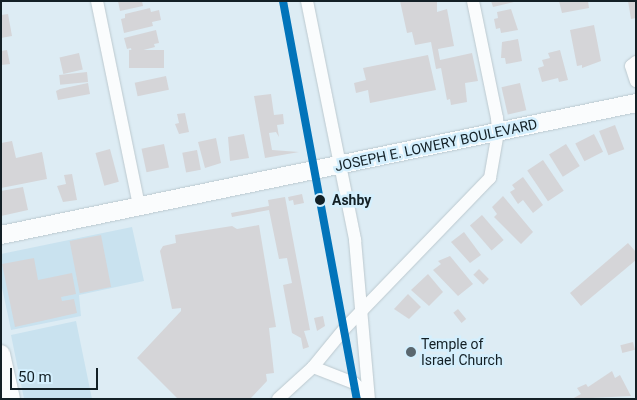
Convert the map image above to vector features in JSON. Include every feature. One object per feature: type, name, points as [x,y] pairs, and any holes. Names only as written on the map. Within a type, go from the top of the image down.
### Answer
[{"type":"main road","name":"JOSEPH E. LOWERY BOULEVARD","points":[[1,235],[341,166],[636,103]]},
{"type":"main road","points":[[1,354],[11,399]]},
{"type":"street","points":[[97,1],[139,206]]},
{"type":"street","points":[[308,1],[354,240],[368,397]]},
{"type":"street","points":[[278,399],[313,367],[360,313],[490,178],[498,132],[473,1]]},
{"type":"street","points":[[636,62],[631,66],[636,81]]},
{"type":"street","points":[[313,367],[354,383],[368,397]]},
{"type":"shaded area","points":[[132,227],[144,281],[79,295],[81,316],[11,330],[1,283],[1,254]]},
{"type":"shaded area","points":[[76,321],[92,399],[24,399],[11,335]]},
{"type":"building","points":[[118,1],[142,1],[143,6],[120,11]]},
{"type":"building","points":[[400,1],[437,1],[437,12],[447,9],[454,46],[438,49],[440,60],[472,53],[478,81],[465,83],[467,102],[451,105],[450,99],[447,100],[441,68],[436,69],[431,42],[415,45],[412,32],[407,33]]},
{"type":"building","points":[[491,1],[514,1],[514,2],[493,7]]},
{"type":"building","points":[[559,1],[588,1],[589,8],[562,13]]},
{"type":"building","points":[[628,1],[636,1],[636,18],[631,19]]},
{"type":"building","points":[[150,8],[151,12],[159,10],[161,20],[152,22],[153,26],[124,33],[121,19],[125,18],[125,14]]},
{"type":"building","points":[[511,9],[518,30],[501,33],[500,28],[496,29],[494,19],[498,18],[497,12]]},
{"type":"building","points":[[8,14],[12,36],[1,38],[1,15]]},
{"type":"building","points":[[594,25],[601,61],[582,68],[582,65],[577,66],[570,30]]},
{"type":"building","points":[[156,30],[159,43],[154,44],[155,47],[132,53],[131,48],[127,49],[124,38]]},
{"type":"building","points":[[518,39],[522,61],[506,64],[505,58],[501,58],[502,42]]},
{"type":"building","points":[[7,50],[10,64],[1,65],[1,51]]},
{"type":"building","points":[[129,50],[164,50],[164,68],[129,68]]},
{"type":"building","points":[[560,50],[568,80],[559,82],[558,78],[542,82],[538,68],[544,66],[542,60],[550,58],[548,53]]},
{"type":"building","points":[[79,53],[83,70],[63,74],[60,57]]},
{"type":"building","points":[[428,55],[436,90],[370,103],[368,90],[356,93],[354,83],[366,80],[363,68]]},
{"type":"building","points":[[87,72],[88,82],[60,85],[59,75]]},
{"type":"building","points":[[166,76],[169,90],[138,96],[135,83]]},
{"type":"building","points":[[88,83],[90,94],[58,100],[56,91]]},
{"type":"building","points":[[520,83],[526,110],[508,115],[501,87]]},
{"type":"building","points":[[271,94],[274,115],[283,114],[284,124],[277,125],[279,137],[276,132],[269,133],[272,150],[299,152],[265,158],[254,96]]},
{"type":"building","points":[[185,113],[189,132],[179,134],[175,124],[179,123],[177,114]]},
{"type":"building","points":[[615,125],[624,149],[608,155],[599,131]]},
{"type":"building","points":[[244,134],[249,158],[230,161],[228,137]]},
{"type":"building","points":[[594,134],[603,152],[584,161],[575,144]]},
{"type":"building","points":[[216,138],[221,163],[205,168],[198,142]]},
{"type":"building","points":[[12,141],[16,158],[42,152],[47,179],[1,188],[1,143]]},
{"type":"building","points":[[164,144],[169,167],[146,172],[142,149]]},
{"type":"building","points":[[566,144],[580,166],[563,177],[549,155]]},
{"type":"building","points":[[110,149],[119,182],[104,186],[96,153]]},
{"type":"building","points":[[197,150],[201,170],[186,172],[182,153]]},
{"type":"building","points":[[543,160],[564,191],[548,201],[527,171]]},
{"type":"building","points":[[72,174],[77,200],[63,202],[57,186],[66,184],[64,175]]},
{"type":"building","points":[[523,177],[543,205],[533,213],[523,200],[518,204],[510,192],[515,189],[512,185]]},
{"type":"building","points":[[23,187],[28,210],[1,216],[1,191]]},
{"type":"building","points":[[302,194],[304,203],[294,205],[293,200],[289,201],[288,197]]},
{"type":"building","points":[[503,196],[533,232],[521,244],[494,217],[497,214],[492,207]]},
{"type":"building","points":[[285,197],[310,330],[304,331],[309,347],[303,349],[301,338],[292,333],[283,285],[292,283],[287,258],[279,259],[269,210],[232,217],[231,213],[269,206],[268,200]]},
{"type":"building","points":[[482,215],[504,240],[492,250],[470,225]]},
{"type":"building","points":[[259,225],[276,327],[269,328],[274,373],[266,374],[267,381],[250,399],[178,399],[137,358],[181,311],[181,308],[172,309],[160,251],[163,246],[176,243],[175,235],[232,226],[237,229]]},
{"type":"building","points":[[464,232],[481,255],[470,263],[451,242]]},
{"type":"building","points":[[101,235],[111,287],[80,293],[70,241]]},
{"type":"building","points":[[628,243],[636,252],[636,260],[581,306],[570,293]]},
{"type":"building","points":[[450,256],[473,284],[458,296],[433,270],[441,264],[438,261]]},
{"type":"building","points":[[34,258],[38,280],[72,273],[76,294],[61,297],[62,301],[74,299],[77,313],[15,327],[2,264]]},
{"type":"building","points":[[479,269],[489,279],[483,285],[473,275]]},
{"type":"building","points":[[428,274],[443,292],[429,306],[411,290]]},
{"type":"building","points":[[408,294],[421,307],[409,319],[394,309]]},
{"type":"building","points":[[458,309],[466,319],[462,323],[453,313]]},
{"type":"building","points":[[323,316],[325,326],[317,331],[314,318]]},
{"type":"building","points":[[633,342],[635,350],[622,353],[620,345]]},
{"type":"building","points":[[612,371],[615,378],[620,375],[631,396],[572,399],[581,394],[577,388],[586,384],[588,387]]},
{"type":"transit line","points":[[283,1],[357,399]]},
{"type":"place","name":"Ashby","points":[[320,200]]},
{"type":"place","name":"Temple of Israel Church","points":[[411,352]]}]
